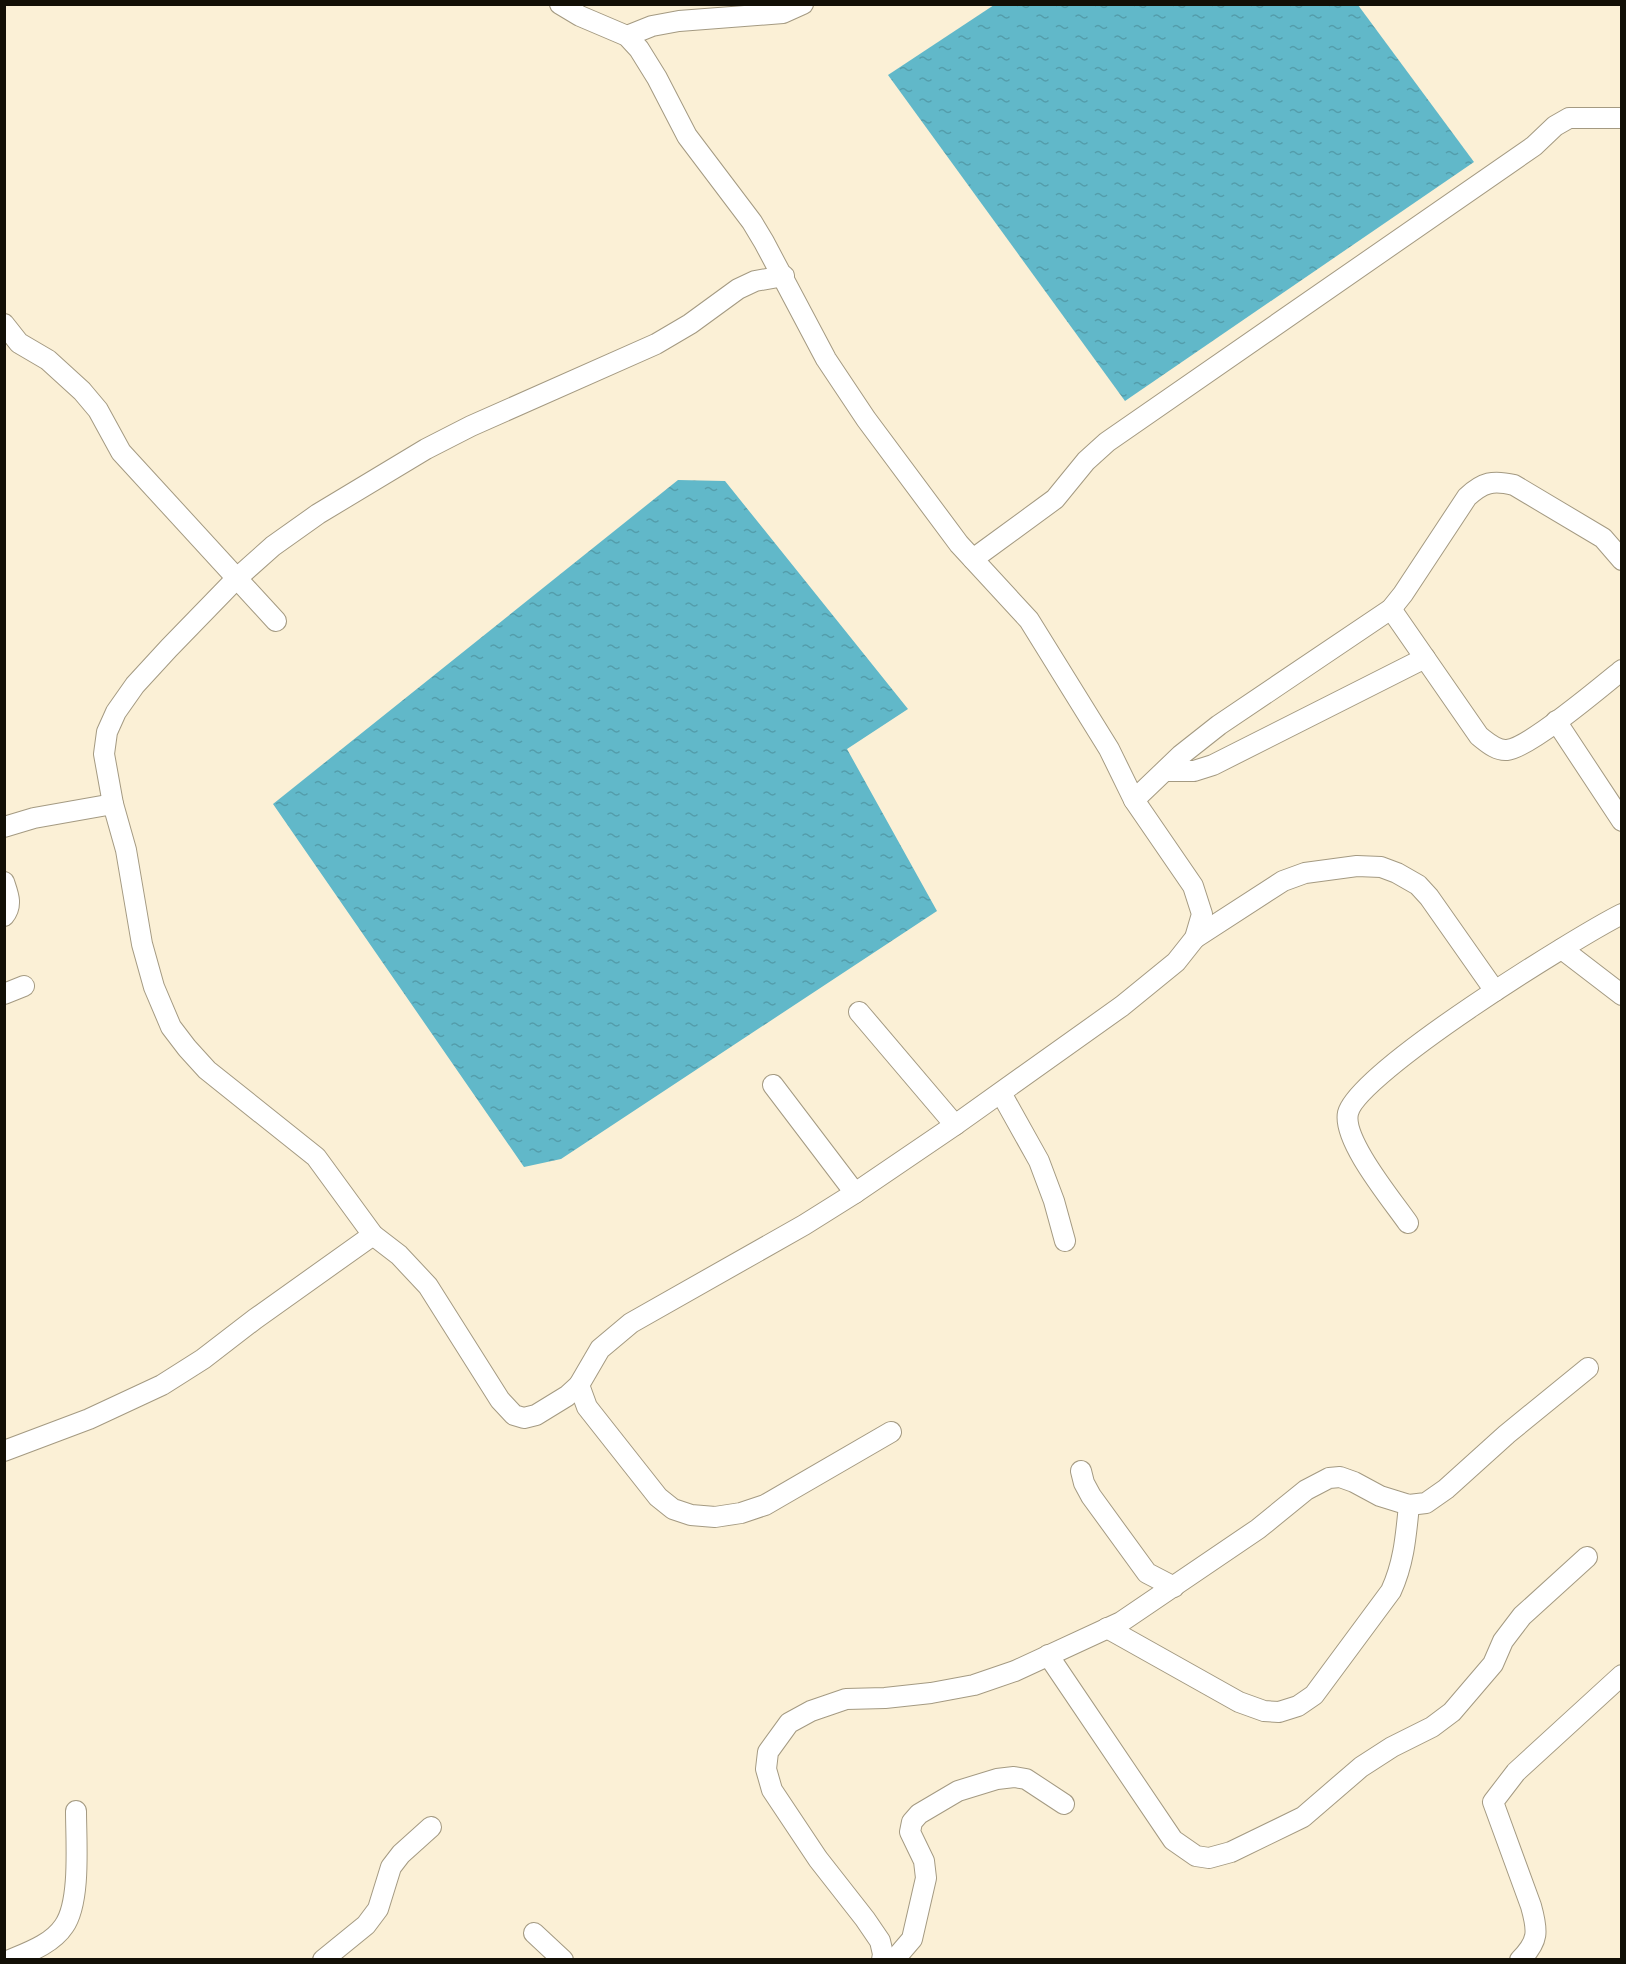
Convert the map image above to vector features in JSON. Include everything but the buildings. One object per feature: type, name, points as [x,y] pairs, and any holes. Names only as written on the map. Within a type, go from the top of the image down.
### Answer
[{"type":"street","points":[[560,4],[580,16],[627,36],[639,49],[687,136],[752,222],[784,276],[826,359],[866,419],[959,544],[1029,620],[1109,749],[1134,800],[1193,886],[1202,914],[1195,938]]},
{"type":"street","points":[[627,36],[670,22],[783,14],[803,4]]},
{"type":"street","points":[[973,559],[1055,499],[1086,461],[1107,442],[1525,153],[1555,126],[1569,118],[1622,118]]},
{"type":"street","points":[[784,276],[755,281],[738,289],[690,324],[656,344],[471,426],[416,455],[318,514],[273,546],[236,579],[135,685],[116,712],[107,732],[105,754],[112,804],[126,850],[142,944],[154,987],[171,1027],[207,1070],[316,1157],[373,1234],[399,1255],[428,1286],[500,1401],[514,1415],[524,1418],[536,1414],[567,1396],[579,1385],[600,1349],[631,1323],[804,1225],[855,1193],[1001,1093],[1122,1006],[1176,962],[1195,938],[1283,881],[1305,873],[1357,866],[1381,867],[1397,873],[1418,885],[1429,897],[1495,991]]},
{"type":"street","points":[[4,324],[12,347],[48,360],[82,391],[98,410],[121,452],[276,621]]},
{"type":"street","points":[[1134,800],[1219,725],[1391,609],[1467,497],[1477,487],[1487,483],[1501,482],[1514,485],[1603,538],[1622,560]]},
{"type":"street","points":[[1391,609],[1479,736],[1495,748],[1505,751],[1518,747],[1556,721],[1622,670]]},
{"type":"street","points":[[1166,771],[1194,771],[1213,765],[1425,658]]},
{"type":"street","points":[[1556,721],[1622,821]]},
{"type":"street","points":[[4,827],[34,818],[112,804]]},
{"type":"street","points":[[4,882],[10,899],[8,912],[4,916]]},
{"type":"street","points":[[1408,1223],[1355,1147],[1349,1129],[1348,1114],[1355,1099],[1377,1078],[1427,1038],[1562,948],[1622,914]]},
{"type":"street","points":[[1562,948],[1622,995]]},
{"type":"street","points":[[4,994],[24,986]]},
{"type":"street","points":[[859,1012],[954,1125]]},
{"type":"street","points":[[773,1085],[855,1193]]},
{"type":"street","points":[[1001,1093],[1039,1161],[1065,1240]]},
{"type":"street","points":[[4,1451],[88,1419],[162,1385],[203,1359],[255,1318],[373,1234]]},
{"type":"street","points":[[882,1959],[880,1941],[818,1859],[771,1790],[766,1769],[768,1752],[789,1723],[811,1711],[846,1699],[885,1698],[974,1685],[1015,1671],[1121,1622],[1258,1529],[1306,1490],[1329,1478],[1340,1477],[1380,1496],[1409,1505],[1425,1503],[1446,1489],[1507,1434],[1588,1368]]},
{"type":"street","points":[[579,1385],[587,1407],[658,1497],[673,1509],[691,1515],[715,1516],[741,1513],[765,1504],[891,1432]]},
{"type":"street","points":[[1081,1471],[1091,1496],[1147,1573],[1174,1587]]},
{"type":"street","points":[[1107,1628],[1239,1702],[1272,1712],[1298,1706],[1314,1695],[1391,1591],[1399,1575],[1404,1555],[1409,1505]]},
{"type":"street","points":[[1048,1655],[1173,1840],[1196,1856],[1209,1858],[1231,1852],[1303,1817],[1361,1767],[1392,1747],[1432,1727],[1452,1712],[1493,1664],[1503,1641],[1522,1616],[1587,1557]]},
{"type":"street","points":[[1520,1959],[1535,1939],[1536,1924],[1493,1802],[1516,1772],[1622,1675]]},
{"type":"street","points":[[894,1959],[912,1939],[926,1878],[924,1861],[910,1833],[912,1822],[919,1814],[958,1791],[997,1779],[1014,1777],[1026,1779],[1064,1804]]},
{"type":"street","points":[[10,1959],[45,1944],[64,1926],[74,1903],[76,1811]]},
{"type":"street","points":[[323,1959],[366,1925],[378,1909],[391,1867],[401,1854],[431,1827]]},
{"type":"street","points":[[534,1933],[563,1959]]},
{"type":"water","points":[[994,5],[1358,5],[1474,162],[1125,401],[888,75]]},
{"type":"water","points":[[678,480],[725,481],[908,709],[847,749],[937,911],[561,1159],[524,1167],[273,804]]}]
